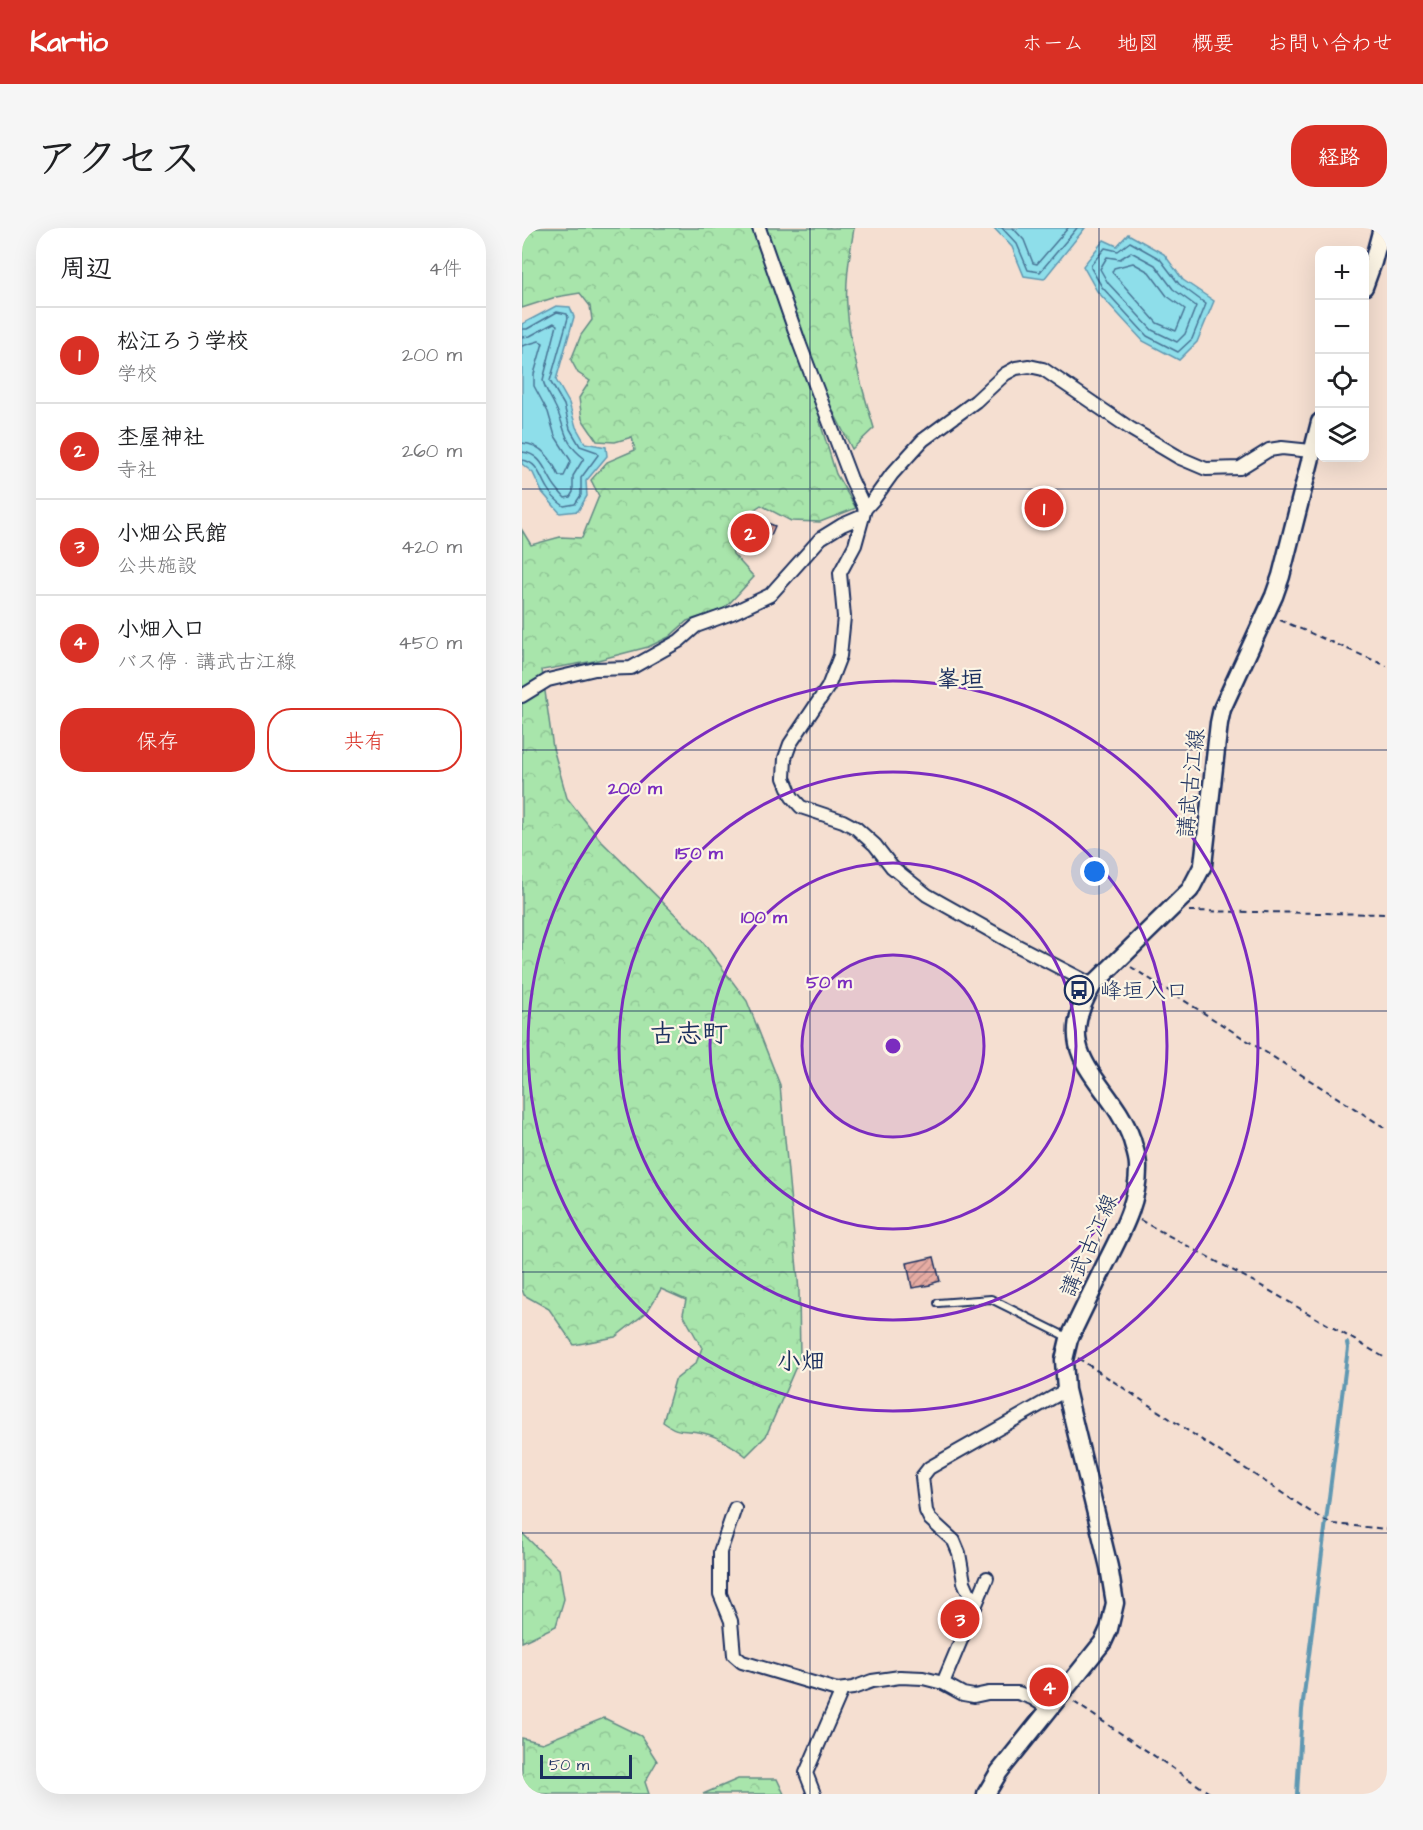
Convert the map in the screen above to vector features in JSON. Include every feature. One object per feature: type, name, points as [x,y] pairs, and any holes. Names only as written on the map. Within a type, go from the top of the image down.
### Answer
[{"type":"main road","points":[[1369,274],[1382,228]]},
{"type":"main road","name":"講武古江線","points":[[986,1794],[999,1772],[1103,1642],[1109,1629],[1115,1603],[1109,1567],[1066,1390],[1064,1373],[1068,1344],[1130,1215],[1138,1180],[1137,1154],[1122,1115],[1089,1072],[1080,1054],[1077,1038],[1078,1022],[1083,1002],[1093,986],[1190,890],[1203,865],[1222,709],[1267,613],[1281,576],[1315,438]]},
{"type":"street","points":[[759,228],[804,356],[864,512],[855,545],[840,573],[844,617],[840,656],[828,687],[790,744],[784,769],[787,788],[801,807],[843,821],[856,828],[875,845],[892,867],[927,895],[1093,986]]},
{"type":"street","points":[[522,696],[548,680],[595,669],[631,668],[679,641],[696,626],[732,613],[770,595],[820,538],[864,512],[892,474],[923,440],[976,401],[1005,374],[1016,368],[1029,366],[1043,369],[1131,429],[1180,458],[1206,469],[1240,468],[1269,450],[1311,451]]},
{"type":"street","points":[[975,1607],[964,1582],[959,1553],[954,1541],[930,1520],[926,1511],[921,1478],[929,1468],[1066,1390]]},
{"type":"street","points":[[735,1508],[720,1552],[719,1573],[720,1594],[731,1621],[734,1654],[737,1659],[842,1690],[872,1681],[900,1677],[923,1678],[943,1683],[963,1694],[974,1696],[988,1692],[1018,1693],[1032,1698],[1049,1709]]},
{"type":"street","points":[[943,1683],[987,1578]]},
{"type":"street","points":[[814,1794],[806,1773],[842,1690]]},
{"type":"lane","points":[[938,1303],[991,1299],[1068,1344]]},
{"type":"path","points":[[1267,613],[1387,666]]},
{"type":"path","points":[[1174,906],[1183,911],[1387,914]]},
{"type":"path","points":[[1118,960],[1387,1129]]},
{"type":"path","points":[[1130,1215],[1258,1284],[1387,1359]]},
{"type":"path","points":[[1068,1344],[1323,1520],[1334,1524],[1387,1529]]},
{"type":"path","points":[[1061,1695],[1081,1706],[1211,1794]]},
{"type":"green space","points":[[522,228],[854,228],[848,267],[847,306],[857,368],[874,428],[852,449],[834,413],[819,419],[836,474],[856,508],[820,522],[791,521],[761,505],[728,527],[733,554],[754,577],[724,609],[687,621],[669,637],[648,647],[594,661],[542,670],[553,748],[567,798],[601,841],[702,941],[747,1001],[780,1085],[799,1291],[800,1357],[766,1436],[746,1456],[730,1444],[712,1435],[677,1430],[663,1422],[675,1380],[696,1363],[702,1348],[683,1314],[686,1300],[661,1289],[647,1312],[615,1337],[574,1345],[549,1309],[524,1295],[522,1289],[522,530],[531,545],[560,537],[582,538],[599,496],[591,480],[607,462],[635,450],[632,437],[615,442],[597,441],[582,419],[579,398],[590,381],[578,373],[571,360],[581,335],[592,320],[590,306],[580,293],[556,297],[522,308]]},
{"type":"green space","points":[[522,1533],[559,1569],[564,1599],[556,1626],[522,1642]]},
{"type":"green space","points":[[604,1718],[641,1736],[657,1761],[645,1782],[649,1794],[522,1794],[522,1738],[542,1743]]},
{"type":"green space","points":[[738,1779],[777,1779],[784,1794],[703,1794]]},
{"type":"water","points":[[994,228],[1085,228],[1044,279],[1024,276],[1012,247]]},
{"type":"water","points":[[1128,234],[1164,254],[1183,280],[1214,301],[1197,342],[1179,360],[1143,341],[1097,291],[1083,266],[1104,240],[1117,246]]},
{"type":"water","points":[[556,306],[570,307],[574,317],[556,380],[569,403],[576,427],[585,443],[606,447],[607,456],[586,481],[587,496],[578,511],[560,513],[542,492],[533,473],[522,464],[522,324]]},
{"type":"building","points":[[760,520],[775,526],[771,535],[755,528]]},
{"type":"building","points":[[742,522],[763,533],[757,544],[736,533]]},
{"type":"building","points":[[934,1257],[940,1281],[912,1288],[907,1263]]},
{"type":"building","points":[[958,1608],[964,1611],[958,1627],[951,1624]]},
{"type":"waterway","points":[[1297,1794],[1302,1710],[1347,1343]]},
{"type":"place","name":"松江ろう学校","points":[[1044,508]]},
{"type":"place","name":"杢屋神社","points":[[750,533]]},
{"type":"place","name":"峰垣入口","points":[[1079,990]]},
{"type":"place","name":"小畑公民館","points":[[960,1619]]},
{"type":"place","name":"小畑入口","points":[[1049,1687]]},
{"type":"district","name":"峯垣","points":[[960,679]]},
{"type":"district","name":"古志町","points":[[689,1033]]},
{"type":"district","name":"小畑","points":[[801,1361]]}]
